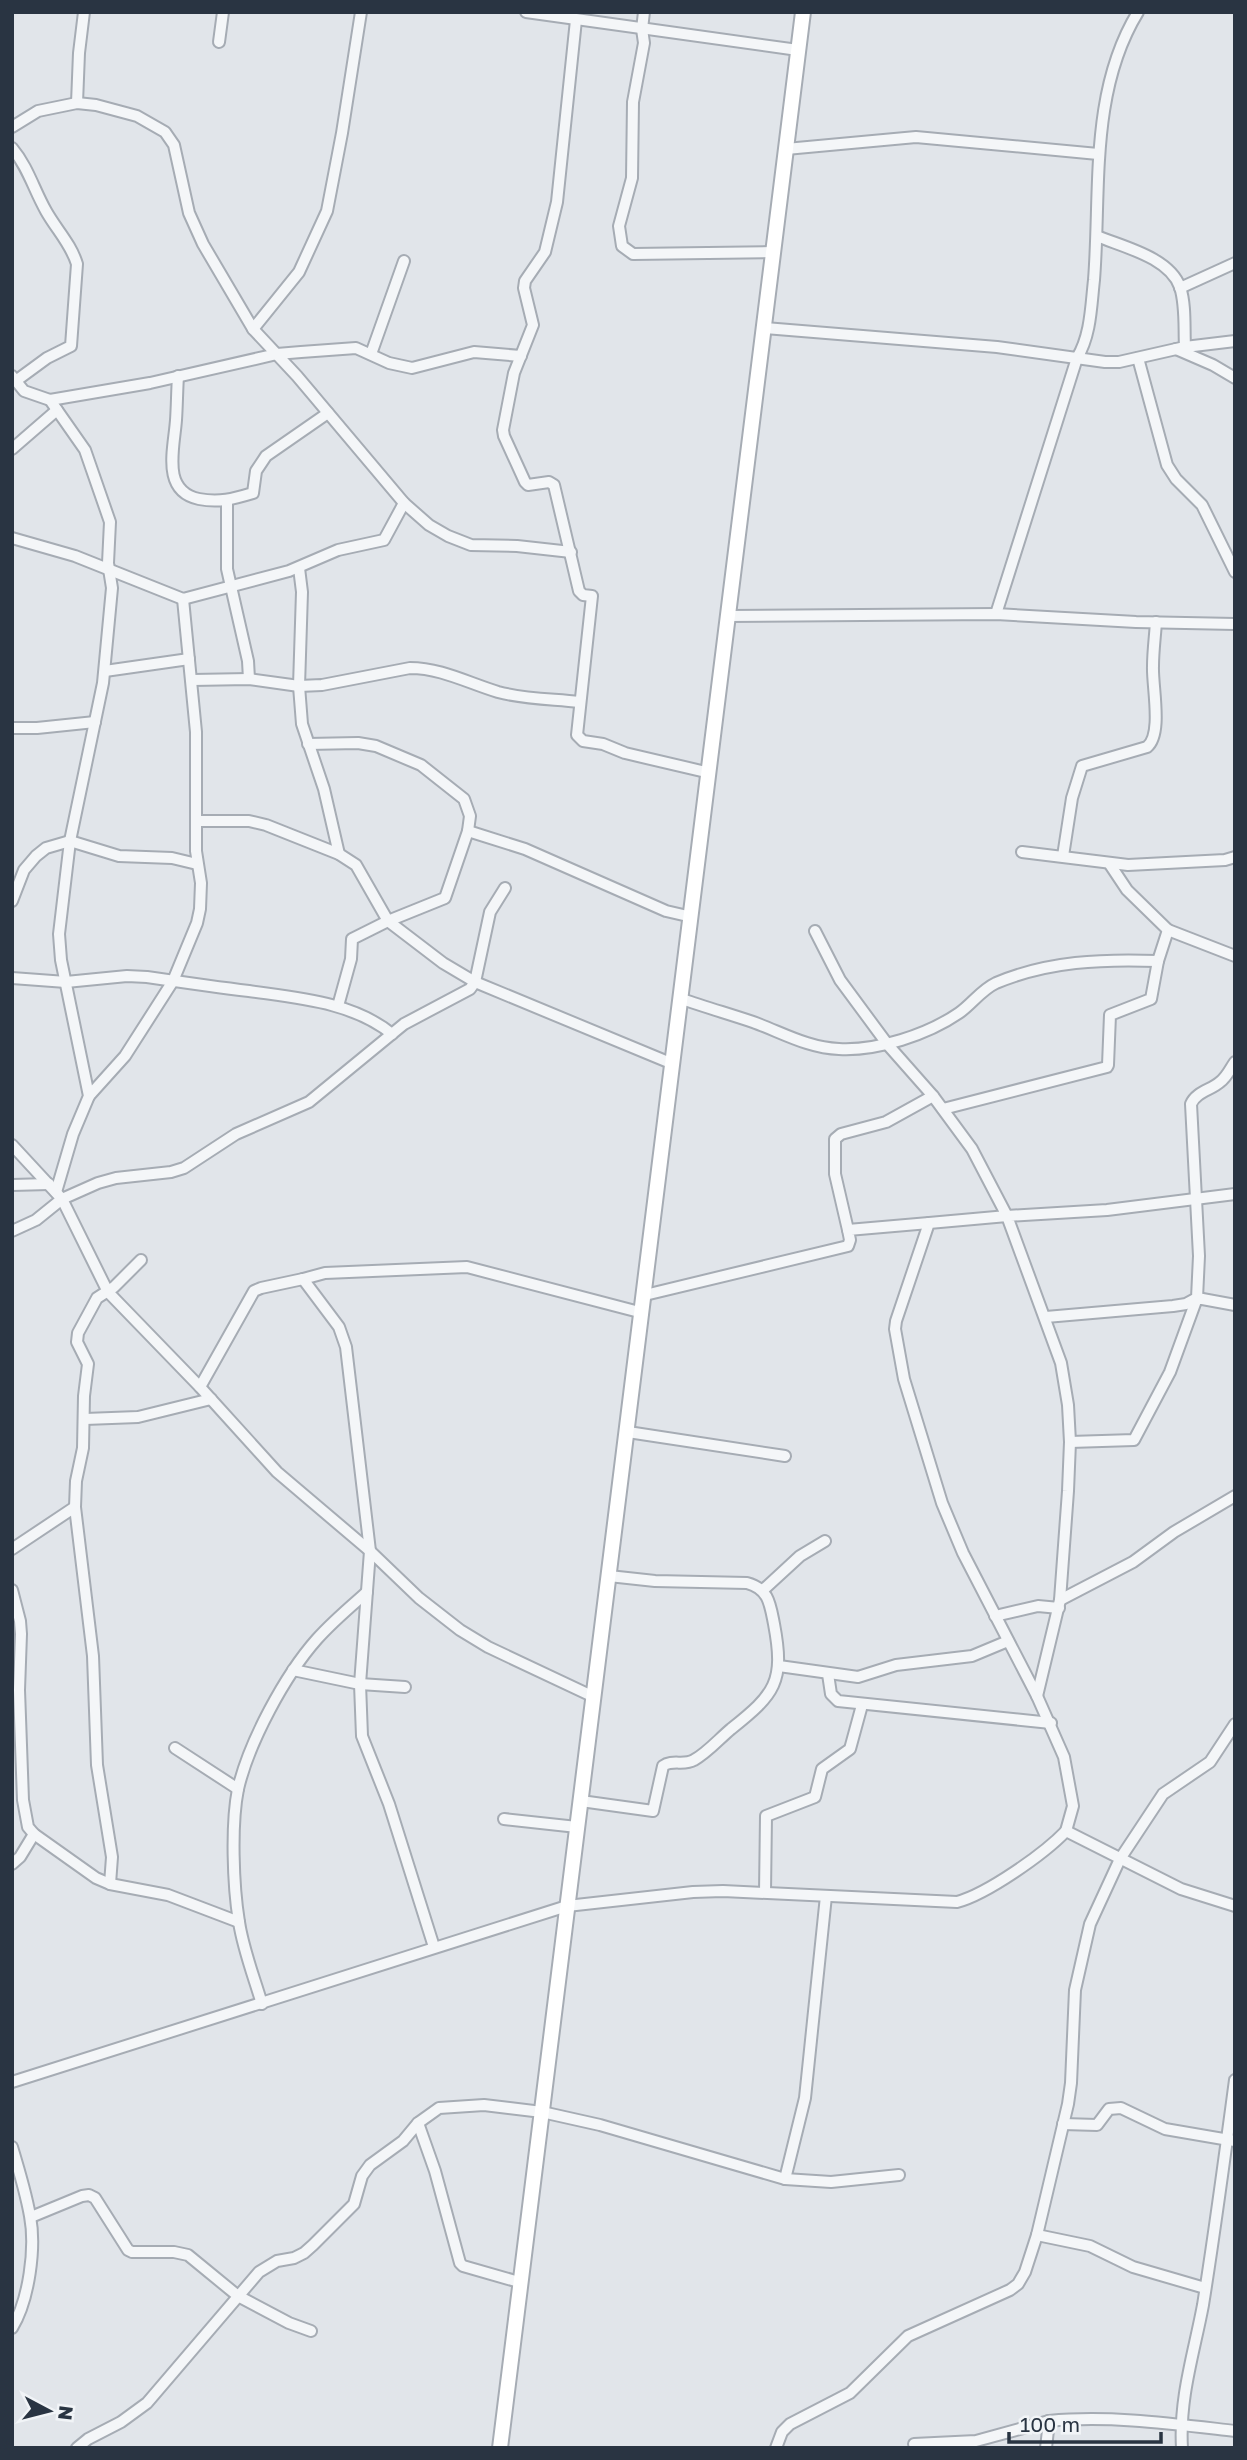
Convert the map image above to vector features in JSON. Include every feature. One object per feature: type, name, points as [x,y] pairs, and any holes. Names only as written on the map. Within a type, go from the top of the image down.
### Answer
[{"type":"main road","points":[[500,2448],[803,12]]},
{"type":"street","points":[[77,103],[84,12]]},
{"type":"street","points":[[219,42],[223,12]]},
{"type":"street","points":[[253,329],[299,272],[327,211],[361,12]]},
{"type":"street","points":[[526,12],[798,50]]},
{"type":"street","points":[[644,12],[644,43],[633,102],[632,178],[619,226],[622,246],[633,254],[774,252]]},
{"type":"street","points":[[996,614],[1077,358],[1084,347],[1090,315],[1097,236],[1098,154],[1115,61],[1124,35],[1138,12]]},
{"type":"street","points":[[576,20],[557,202],[545,252],[525,281],[525,295],[533,325],[511,386],[503,436],[528,485],[549,482],[554,485],[579,591],[592,596],[577,734],[583,741],[604,744],[625,753],[710,773]]},
{"type":"street","points":[[12,127],[38,111],[77,103],[137,116],[165,132],[174,145],[189,213],[203,244],[253,329],[404,503],[439,531],[471,545],[517,546],[571,552]]},
{"type":"street","points":[[786,149],[916,137],[1098,154]]},
{"type":"street","points":[[12,148],[20,157],[44,208],[74,254],[77,264],[71,346],[14,378],[24,391],[50,400],[150,383],[277,354],[356,348],[389,363],[412,368],[474,352],[521,356]]},
{"type":"street","points":[[1097,236],[1156,261],[1171,273],[1180,288],[1181,348]]},
{"type":"street","points":[[371,354],[404,261]]},
{"type":"street","points":[[1180,288],[1235,263]]},
{"type":"street","points":[[765,328],[997,347],[1105,362],[1235,341]]},
{"type":"street","points":[[1181,348],[1235,378]]},
{"type":"street","points":[[1138,358],[1167,465],[1176,479],[1202,505],[1235,572]]},
{"type":"street","points":[[178,376],[173,463],[175,482],[181,492],[189,496],[227,501],[253,493],[256,471],[266,456],[328,413]]},
{"type":"street","points":[[12,396],[24,391]]},
{"type":"street","points":[[50,400],[85,450],[110,522],[108,571],[112,588],[105,671],[70,841],[59,934],[89,1096]]},
{"type":"street","points":[[12,449],[57,410]]},
{"type":"street","points":[[227,501],[227,569],[248,661],[249,679]]},
{"type":"street","points":[[12,538],[51,547],[183,599],[299,568],[327,553],[384,540],[404,503]]},
{"type":"street","points":[[299,568],[302,607],[299,686],[302,724],[326,797],[339,853]]},
{"type":"street","points":[[12,1231],[36,1220],[56,1192],[73,1134],[89,1096],[125,1056],[173,981],[197,923],[201,892],[197,864],[196,732],[183,599]]},
{"type":"street","points":[[729,616],[996,614],[1235,624]]},
{"type":"street","points":[[1063,856],[1072,798],[1082,766],[1147,747],[1153,739],[1156,704],[1153,666],[1156,622]]},
{"type":"street","points":[[105,671],[189,659]]},
{"type":"street","points":[[192,680],[249,679],[299,686],[344,682],[410,667],[421,667],[510,695],[579,702]]},
{"type":"street","points":[[12,728],[37,729],[95,722]]},
{"type":"street","points":[[309,744],[358,743],[376,746],[421,765],[464,799],[470,816],[468,831],[445,898],[352,939],[351,959],[338,1006]]},
{"type":"street","points":[[196,821],[249,821],[267,825],[339,853],[356,865],[388,921],[433,957],[475,982],[673,1064]]},
{"type":"street","points":[[468,831],[525,849],[666,911],[692,917]]},
{"type":"street","points":[[12,901],[24,870],[36,856],[46,848],[70,841],[120,856],[172,858],[197,864]]},
{"type":"street","points":[[1022,852],[1109,863],[1156,864],[1225,860],[1235,857]]},
{"type":"street","points":[[1109,863],[1128,890],[1168,930],[1235,956]]},
{"type":"street","points":[[12,1185],[56,1192],[77,1191],[116,1178],[171,1172],[184,1168],[236,1134],[309,1102],[404,1024],[464,993],[475,982],[489,912],[505,888]]},
{"type":"street","points":[[943,1109],[1108,1066],[1110,1015],[1151,999],[1158,961],[1168,930]]},
{"type":"street","points":[[815,931],[840,980],[888,1045],[933,1096],[972,1149],[1007,1216],[1061,1363],[1068,1405],[1069,1492],[1059,1604],[1037,1696]]},
{"type":"street","points":[[682,999],[754,1022],[813,1045],[839,1049],[888,1045],[944,1022],[960,1013],[994,984],[1027,972],[1091,960],[1158,961]]},
{"type":"street","points":[[12,978],[66,982],[127,976],[173,981],[338,1006],[379,1023],[392,1034]]},
{"type":"street","points":[[1070,1441],[1129,1442],[1136,1438],[1170,1372],[1197,1298],[1199,1256],[1191,1104],[1194,1098],[1226,1078],[1235,1062]]},
{"type":"street","points":[[645,1295],[848,1246],[850,1240],[835,1174],[836,1136],[886,1122],[933,1096]]},
{"type":"street","points":[[12,1145],[56,1192],[108,1292],[277,1472],[370,1551],[419,1598],[460,1630],[488,1647],[594,1697]]},
{"type":"street","points":[[848,1230],[1107,1210],[1235,1194]]},
{"type":"street","points":[[12,2082],[567,1906],[693,1892],[765,1892],[957,1902],[984,1891],[1039,1854],[1066,1831],[1073,1806],[1064,1757],[1051,1723],[963,1553],[942,1503],[911,1406],[899,1354],[896,1321],[929,1223]]},
{"type":"street","points":[[110,1885],[112,1857],[97,1765],[93,1656],[75,1507],[76,1481],[83,1448],[88,1364],[79,1348],[78,1333],[97,1298],[108,1292],[141,1260]]},
{"type":"street","points":[[200,1387],[249,1296],[261,1288],[325,1273],[467,1267],[643,1313]]},
{"type":"street","points":[[303,1279],[339,1327],[346,1347],[370,1551],[360,1685],[362,1736],[390,1804],[434,1947]]},
{"type":"street","points":[[1046,1317],[1173,1306],[1186,1304],[1197,1298],[1235,1305]]},
{"type":"street","points":[[85,1419],[138,1418],[211,1399]]},
{"type":"street","points":[[628,1432],[785,1457]]},
{"type":"street","points":[[995,1616],[1033,1606],[1059,1604],[1133,1562],[1202,1514],[1235,1496]]},
{"type":"street","points":[[12,1549],[75,1507]]},
{"type":"street","points":[[763,1590],[800,1556],[825,1541]]},
{"type":"street","points":[[580,1801],[653,1811],[663,1766],[667,1762],[693,1761],[751,1713],[769,1694],[779,1666],[769,1598],[763,1590],[747,1583],[655,1581],[609,1576]]},
{"type":"street","points":[[12,1590],[20,1621],[19,1690],[23,1800],[28,1827],[96,1878],[110,1885],[168,1895],[239,1922]]},
{"type":"street","points":[[261,2004],[239,1922],[235,1859],[238,1789],[262,1727],[293,1670],[315,1641],[367,1592]]},
{"type":"street","points":[[779,1666],[858,1677],[896,1665],[972,1656],[1008,1641]]},
{"type":"street","points":[[293,1670],[360,1685],[405,1686]]},
{"type":"street","points":[[828,1674],[834,1698],[862,1705],[1051,1723]]},
{"type":"street","points":[[765,1892],[766,1816],[815,1797],[822,1769],[850,1749],[862,1705]]},
{"type":"street","points":[[776,2448],[782,2432],[790,2424],[850,2393],[908,2336],[1010,2290],[1025,2273],[1037,2235],[1071,2082],[1075,1990],[1090,1924],[1120,1859],[1163,1794],[1210,1762],[1235,1724]]},
{"type":"street","points":[[175,1748],[238,1789]]},
{"type":"street","points":[[504,1819],[576,1827]]},
{"type":"street","points":[[1066,1831],[1181,1889],[1235,1906]]},
{"type":"street","points":[[12,1864],[20,1857],[34,1834]]},
{"type":"street","points":[[785,2179],[805,2098],[826,1896]]},
{"type":"street","points":[[1182,2448],[1180,2425],[1184,2390],[1231,2140],[1235,2080]]},
{"type":"street","points":[[77,2448],[147,2403],[259,2272],[277,2261],[294,2258],[313,2245],[354,2204],[362,2176],[370,2165],[403,2141],[418,2123],[439,2108],[484,2105],[542,2112],[600,2125],[785,2179],[831,2182],[899,2175]]},
{"type":"street","points":[[1063,2124],[1097,2125],[1109,2109],[1121,2108],[1156,2127],[1231,2140]]},
{"type":"street","points":[[418,2123],[435,2171],[460,2263],[519,2282]]},
{"type":"street","points":[[12,2147],[31,2217],[31,2260],[24,2298],[18,2319],[12,2328]]},
{"type":"street","points":[[31,2217],[89,2195],[95,2198],[128,2250],[136,2253],[174,2252],[188,2255],[238,2296],[289,2323],[311,2331]]},
{"type":"street","points":[[1037,2235],[1090,2246],[1133,2267],[1205,2288]]},
{"type":"street","points":[[914,2444],[976,2441],[1049,2421],[1103,2420],[1235,2431]]},
{"type":"street","points":[[1046,2448],[1049,2421]]}]
